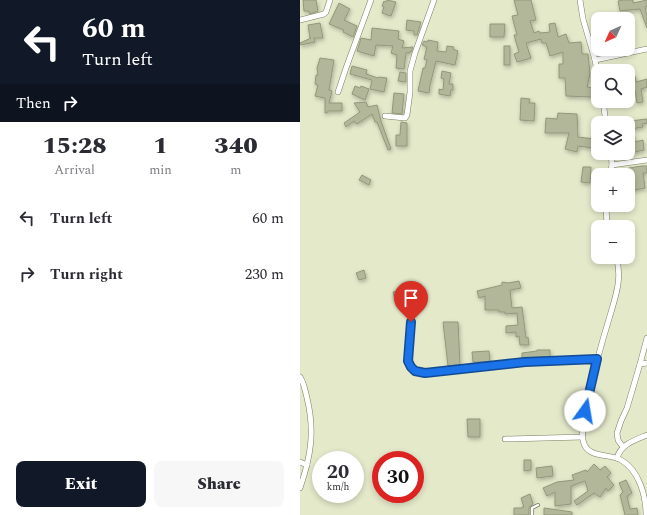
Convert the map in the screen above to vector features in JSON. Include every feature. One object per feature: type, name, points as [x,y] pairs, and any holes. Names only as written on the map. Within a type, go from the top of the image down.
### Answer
[{"type":"street","points":[[300,20],[324,14],[330,0]]},
{"type":"street","points":[[338,92],[371,0]]},
{"type":"street","points":[[385,116],[404,118],[407,115],[410,92],[410,70],[434,0]]},
{"type":"street","points":[[580,0],[583,19],[596,64]]},
{"type":"street","points":[[595,60],[647,49]]},
{"type":"street","points":[[611,168],[612,160]]},
{"type":"street","points":[[612,165],[647,160]]},
{"type":"street","points":[[617,264],[619,272],[618,291],[597,359],[585,411],[583,437],[585,445],[591,452],[596,455],[617,458],[626,463],[632,470],[639,482],[646,501],[646,515]]},
{"type":"street","points":[[411,322],[408,361],[415,371],[425,373],[525,362],[597,359]]},
{"type":"street","points":[[624,447],[618,440],[617,433],[628,408],[647,338]]},
{"type":"street","points":[[640,364],[647,364]]},
{"type":"street","points":[[300,377],[303,382],[312,424],[312,434],[307,465],[300,488]]},
{"type":"street","points":[[617,458],[624,447],[647,435]]},
{"type":"street","points":[[505,439],[583,437]]},
{"type":"street","points":[[300,462],[307,465]]},
{"type":"lane","points":[[532,515],[532,508],[538,505]]},
{"type":"building","points":[[303,0],[316,0],[318,11],[310,14],[309,11],[304,11]]},
{"type":"building","points":[[387,0],[396,2],[391,16],[382,13],[384,7],[382,6],[384,1],[386,2]]},
{"type":"building","points":[[514,0],[531,0],[536,20],[530,21],[534,33],[539,31],[540,33],[550,32],[549,24],[555,23],[558,37],[566,34],[569,43],[581,42],[582,54],[588,54],[590,74],[587,87],[591,88],[591,97],[566,96],[565,78],[559,78],[559,64],[563,64],[563,52],[550,56],[546,43],[542,43],[541,39],[526,43],[531,58],[517,62],[514,54],[519,52],[514,35],[517,35],[512,16],[518,15]]},
{"type":"building","points":[[633,0],[633,3],[647,0],[647,6],[645,7],[647,28],[640,9],[620,11],[618,1]]},
{"type":"building","points":[[339,3],[350,9],[344,20],[357,26],[353,37],[343,32],[344,30],[329,24]]},
{"type":"building","points":[[407,20],[421,22],[417,35],[414,35],[414,31],[406,30]]},
{"type":"building","points":[[320,23],[323,38],[314,38],[315,42],[301,45],[300,43],[311,38],[308,25]]},
{"type":"building","points":[[490,24],[505,24],[504,37],[490,37]]},
{"type":"building","points":[[372,28],[399,31],[398,39],[404,41],[402,48],[413,47],[411,52],[406,53],[404,69],[396,68],[397,55],[391,53],[393,46],[376,45],[374,56],[357,51],[361,38],[371,40]]},
{"type":"building","points":[[428,40],[438,42],[437,51],[446,52],[447,46],[454,47],[453,49],[458,51],[455,65],[436,61],[429,93],[418,91],[423,68],[425,68],[427,60],[424,59],[427,47],[422,45],[424,41],[427,42]]},
{"type":"building","points":[[504,46],[510,46],[510,65],[504,65]]},
{"type":"building","points":[[320,58],[334,60],[329,90],[332,91],[329,103],[342,103],[342,111],[328,111],[325,113],[325,98],[315,96],[318,85],[315,84],[316,75],[318,75],[317,68]]},
{"type":"building","points":[[352,66],[367,70],[366,74],[378,78],[387,78],[384,92],[370,89],[372,80],[350,74]]},
{"type":"building","points":[[442,71],[451,73],[449,84],[453,84],[453,90],[451,90],[450,96],[439,94],[439,89],[443,90],[444,79],[441,78]]},
{"type":"building","points":[[400,72],[406,73],[406,82],[398,81]]},
{"type":"building","points":[[635,76],[636,82],[647,79],[647,87],[641,89],[643,102],[637,103]]},
{"type":"building","points":[[355,86],[360,88],[361,86],[369,89],[365,100],[352,94]]},
{"type":"building","points":[[394,93],[404,94],[402,114],[392,113]]},
{"type":"building","points":[[521,98],[530,99],[529,103],[535,103],[534,121],[520,120]]},
{"type":"building","points":[[366,102],[368,107],[377,105],[391,149],[388,150],[377,122],[375,122],[372,114],[357,124],[354,121],[346,127],[344,123],[360,112],[354,103]]},
{"type":"building","points":[[558,113],[577,114],[578,137],[591,139],[591,148],[578,146],[577,152],[565,149],[569,133],[545,133],[546,118],[557,119]]},
{"type":"building","points":[[647,119],[647,123],[642,124],[643,127],[635,128],[635,120]]},
{"type":"building","points":[[401,122],[407,123],[407,146],[396,146],[396,135],[400,135]]},
{"type":"building","points":[[643,140],[644,150],[635,152],[635,142]]},
{"type":"building","points":[[647,166],[647,173],[643,173],[645,188],[635,190],[635,168],[629,168]]},
{"type":"building","points":[[583,167],[591,167],[590,183],[581,182]]},
{"type":"building","points":[[362,175],[371,180],[369,185],[359,180]]},
{"type":"building","points":[[364,270],[366,278],[359,280],[356,273]]},
{"type":"building","points":[[519,281],[521,288],[510,290],[512,308],[522,307],[526,338],[528,337],[529,345],[520,345],[519,336],[516,337],[516,332],[506,333],[506,326],[518,325],[517,313],[505,314],[505,312],[499,312],[499,310],[485,310],[485,296],[479,298],[477,291],[502,285],[502,282],[508,283]]},
{"type":"building","points":[[400,290],[402,297],[395,299],[393,292]]},
{"type":"building","points":[[443,322],[458,322],[460,365],[448,366]]},
{"type":"building","points":[[537,350],[550,350],[550,357],[522,358],[522,353]]},
{"type":"building","points":[[489,351],[490,362],[473,362],[472,352]]},
{"type":"building","points":[[467,419],[480,419],[480,437],[468,437]]},
{"type":"building","points":[[524,460],[531,460],[531,470],[524,471]]},
{"type":"building","points":[[594,464],[600,470],[605,466],[611,473],[607,477],[614,485],[608,491],[606,488],[600,497],[594,493],[577,505],[574,501],[588,491],[585,481],[571,486],[571,504],[555,506],[555,492],[547,496],[543,488],[557,482],[574,480],[572,475],[586,470],[587,472]]},
{"type":"building","points":[[552,466],[553,476],[537,478],[536,468]]},
{"type":"building","points":[[626,480],[632,493],[627,496],[630,509],[637,508],[638,515],[625,515],[620,495],[623,492],[619,483]]},
{"type":"building","points":[[530,494],[533,504],[529,507],[529,515],[514,515],[514,508],[524,507],[521,498]]},
{"type":"building","points":[[544,508],[572,512],[572,515],[544,515]]},
{"type":"route","points":[[411,322],[408,361],[415,371],[425,373],[525,362],[597,359],[585,411]]}]
